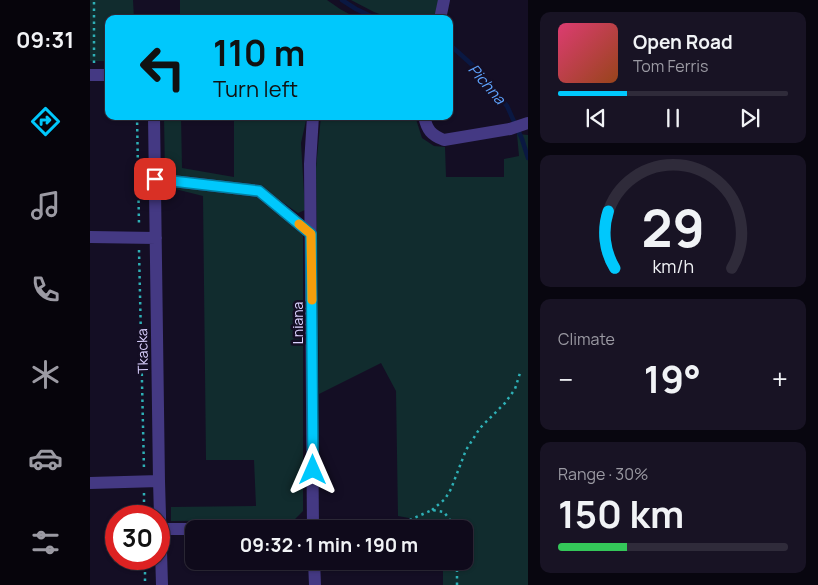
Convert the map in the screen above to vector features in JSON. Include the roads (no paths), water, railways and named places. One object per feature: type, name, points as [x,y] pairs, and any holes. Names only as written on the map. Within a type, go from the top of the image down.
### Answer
[{"type":"street","points":[[441,15],[444,0]]},
{"type":"street","points":[[90,75],[105,75]]},
{"type":"street","name":"Tkacka","points":[[154,120],[160,505]]},
{"type":"street","name":"Lniana","points":[[313,120],[310,164],[313,520]]},
{"type":"street","points":[[425,120],[427,128],[436,137],[444,140],[510,129],[528,123]]},
{"type":"street","points":[[155,179],[259,191],[311,234]]},
{"type":"street","points":[[90,237],[156,238]]},
{"type":"street","points":[[90,483],[159,481]]},
{"type":"street","points":[[170,529],[185,529]]},
{"type":"street","name":"Tkacka","points":[[161,570],[162,585]]},
{"type":"street","points":[[314,570],[315,585]]},
{"type":"waterway","name":"Pichna","points":[[342,0],[369,15]]},
{"type":"waterway","name":"Pichna","points":[[453,48],[479,71],[507,106],[522,139],[528,158]]}]
